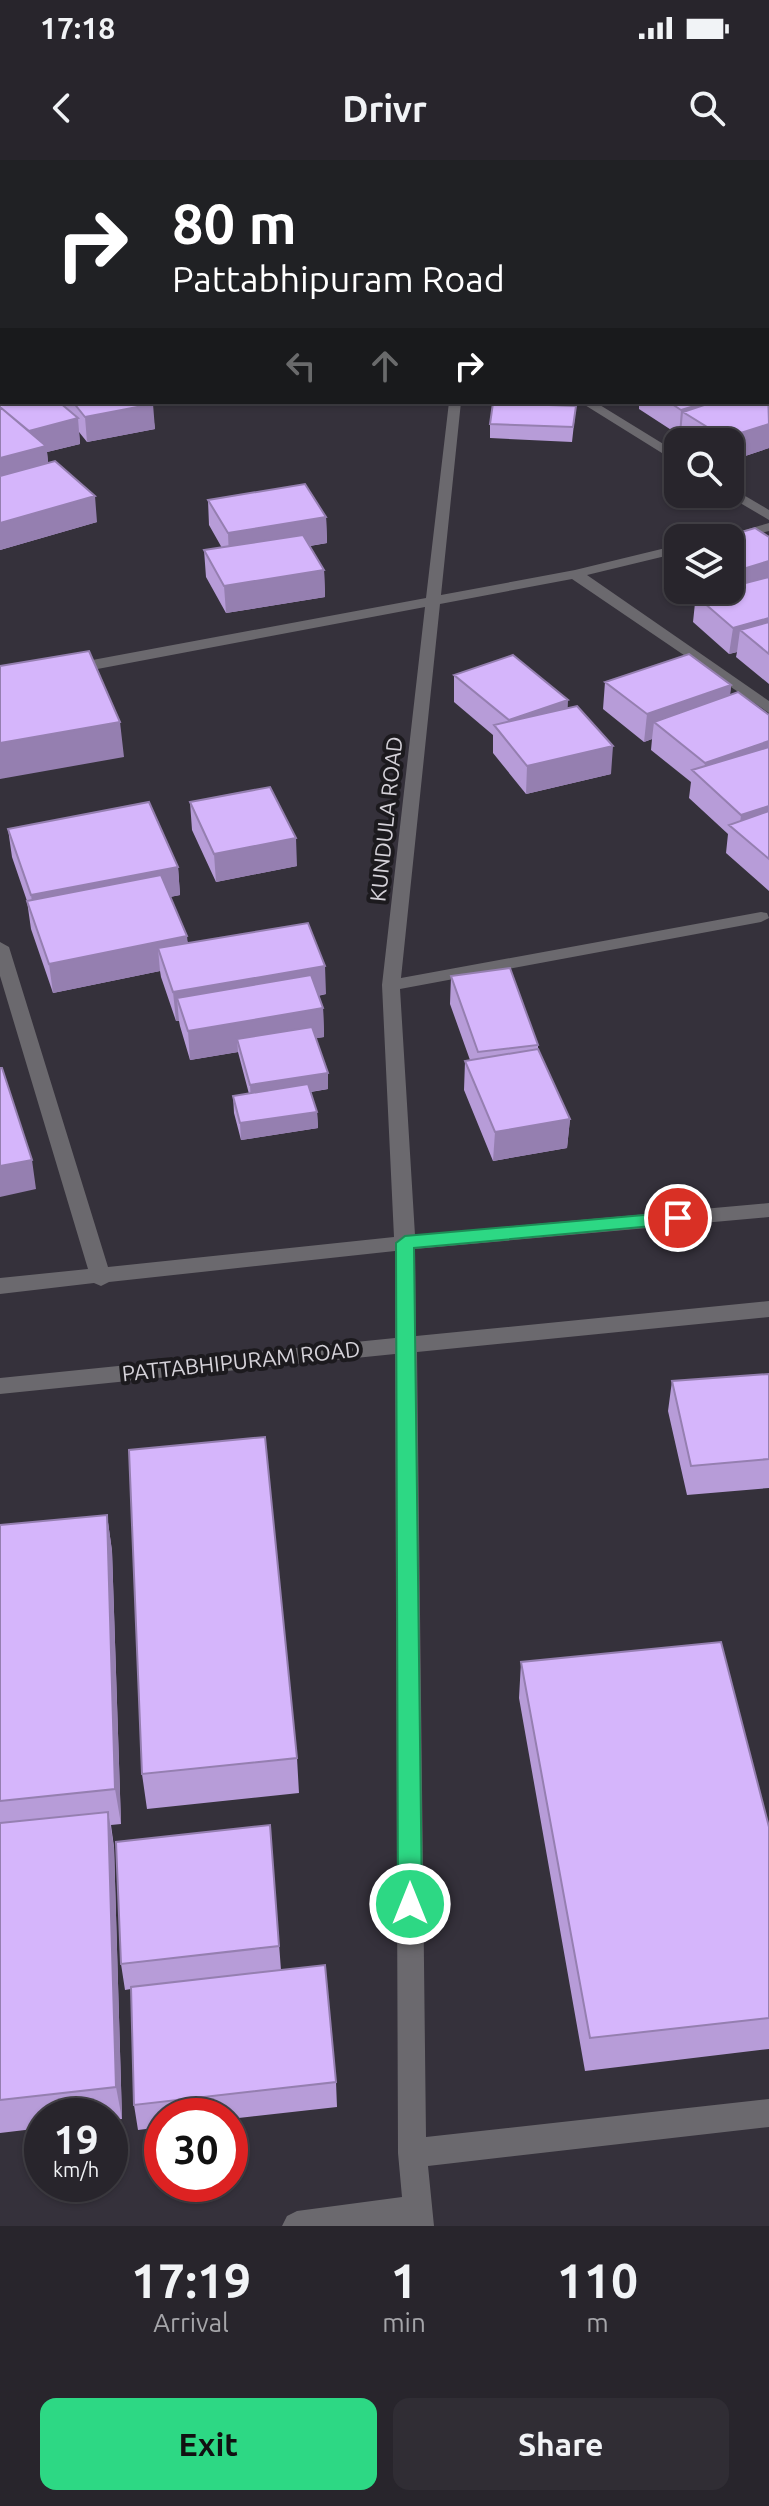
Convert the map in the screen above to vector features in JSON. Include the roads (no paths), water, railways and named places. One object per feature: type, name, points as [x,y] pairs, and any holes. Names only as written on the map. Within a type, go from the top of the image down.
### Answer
[{"type":"street","name":"KUNDULA ROAD","points":[[418,2218],[412,2153],[405,1243],[391,985],[455,404]]},
{"type":"street","points":[[589,404],[664,450]]},
{"type":"street","points":[[744,500],[769,516]]},
{"type":"street","points":[[744,533],[769,527]]},
{"type":"street","points":[[62,671],[575,574],[664,552]]},
{"type":"street","points":[[575,574],[769,708]]},
{"type":"street","points":[[391,985],[761,917]]},
{"type":"street","points":[[0,947],[101,1278]]},
{"type":"street","points":[[0,1286],[101,1278],[405,1243],[769,1210]]},
{"type":"street","name":"PATTABHIPURAM ROAD","points":[[0,1386],[769,1309]]},
{"type":"street","points":[[412,2153],[769,2113]]},
{"type":"street","points":[[297,2226],[418,2218]]}]
